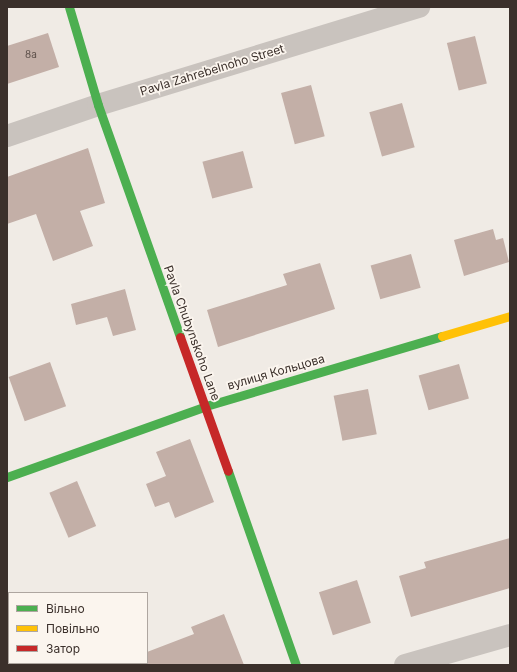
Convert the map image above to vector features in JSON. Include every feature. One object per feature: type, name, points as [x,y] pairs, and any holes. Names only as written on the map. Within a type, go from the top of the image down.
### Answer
[{"type":"street","name":"Pavla Chubynskoho Lane","points":[[69,7],[98,105],[206,406],[296,665]]},
{"type":"street","name":"Pavla Zahrebelnoho Street","points":[[7,136],[98,105],[419,7]]},
{"type":"street","name":"вулиця Кольцова","points":[[7,477],[206,406],[510,316]]},
{"type":"street","points":[[405,665],[510,635]]},
{"type":"building","points":[[48,33],[59,67],[7,84],[7,46]]},
{"type":"building","points":[[475,36],[487,84],[459,91],[447,43]]},
{"type":"building","points":[[311,85],[325,136],[295,144],[281,93]]},
{"type":"building","points":[[402,103],[415,147],[382,157],[369,112]]},
{"type":"building","points":[[88,148],[105,203],[80,211],[93,246],[53,261],[36,214],[7,224],[7,177]]},
{"type":"building","points":[[243,151],[253,188],[212,199],[202,162]]},
{"type":"building","points":[[493,229],[496,240],[503,238],[509,262],[464,276],[454,240]]},
{"type":"building","points":[[411,254],[421,288],[380,299],[371,266]]},
{"type":"building","points":[[320,263],[335,309],[218,347],[207,310],[287,285],[283,274]]},
{"type":"building","points":[[125,289],[136,330],[113,336],[107,317],[76,325],[71,304]]},
{"type":"building","points":[[50,362],[66,406],[25,421],[9,377]]},
{"type":"building","points":[[459,364],[469,399],[429,410],[419,376]]},
{"type":"building","points":[[368,389],[377,434],[342,441],[334,396]]},
{"type":"building","points":[[190,439],[214,502],[175,518],[169,502],[155,507],[146,484],[166,476],[156,452]]},
{"type":"building","points":[[77,481],[96,526],[69,538],[49,493]]},
{"type":"building","points":[[510,538],[510,588],[411,617],[399,576],[426,568],[424,562]]},
{"type":"building","points":[[357,580],[371,623],[333,635],[319,592]]},
{"type":"building","points":[[224,614],[244,665],[118,665],[148,664],[148,652],[194,634],[191,627]]},
{"type":"traffic: fast","points":[[69,7],[98,105],[180,337]]},
{"type":"traffic: fast","points":[[7,477],[206,406],[442,336]]},
{"type":"traffic: fast","points":[[228,471],[296,665]]},
{"type":"traffic: slow","points":[[442,336],[510,316]]},
{"type":"traffic: jam","points":[[180,337],[228,471]]}]
